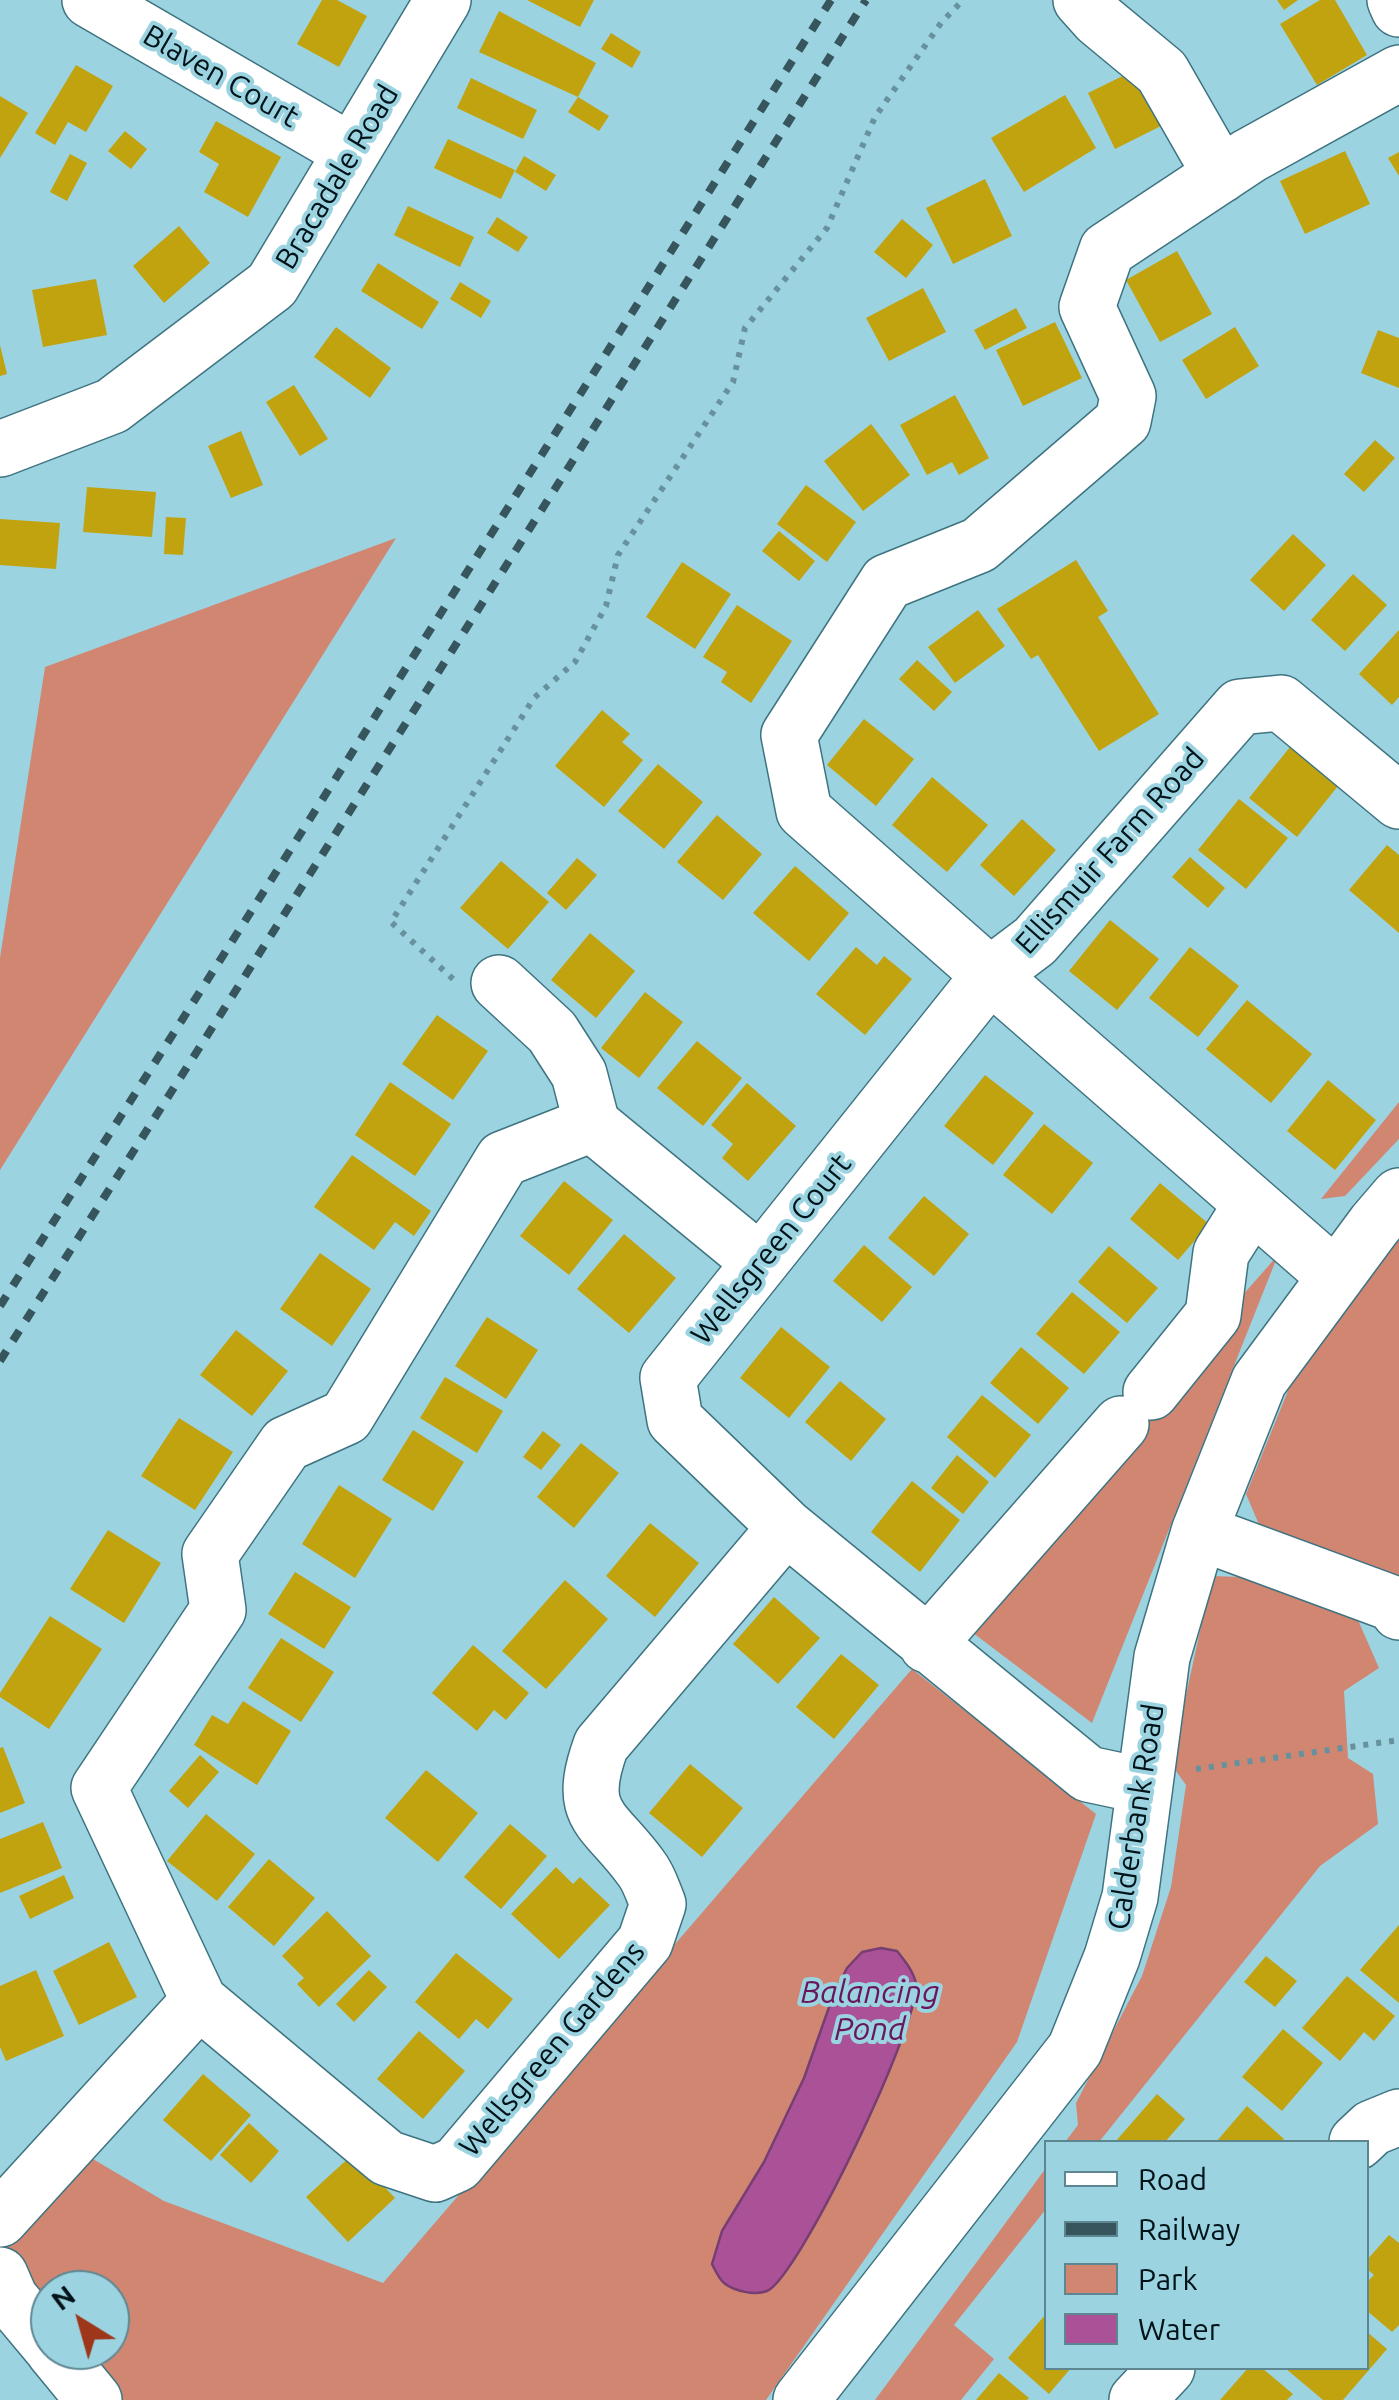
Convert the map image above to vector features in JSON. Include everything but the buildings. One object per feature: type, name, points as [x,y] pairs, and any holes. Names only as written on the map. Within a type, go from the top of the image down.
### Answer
[{"type":"street","name":"Blaven Court","points":[[90,0],[352,152]]},
{"type":"street","name":"Bracadale Road","points":[[0,449],[112,406],[272,285],[443,0]]},
{"type":"street","points":[[1081,0],[1098,20],[1162,72],[1221,175]]},
{"type":"street","points":[[1395,0],[1399,8]]},
{"type":"street","name":"Ellismuir Farm Road","points":[[1399,73],[1221,175],[1108,250],[1087,307],[1128,396],[1122,421],[979,545],[888,582],[789,735],[804,810],[990,975],[1035,942],[1240,707],[1280,703],[1399,801]]},
{"type":"street","points":[[990,975],[1336,1277]]},
{"type":"street","name":"Wellsgreen Court","points":[[990,975],[668,1378],[675,1420],[786,1527],[1088,1774],[1144,1781]]},
{"type":"street","points":[[481,986],[552,1032],[579,1074],[592,1124],[760,1262]]},
{"type":"street","points":[[0,2219],[199,2000],[99,1788],[218,1610],[210,1554],[286,1444],[346,1417],[503,1158],[592,1124]]},
{"type":"street","name":"Calderbank Road","points":[[801,2400],[1075,2049],[1112,1957],[1130,1896],[1162,1657],[1199,1532],[1259,1381],[1399,1196]]},
{"type":"street","points":[[927,1644],[1214,1315],[1220,1253],[1252,1204]]},
{"type":"street","name":"Wellsgreen Gardens","points":[[199,2000],[387,2158],[435,2174],[457,2164],[645,1942],[658,1904],[644,1871],[596,1816],[590,1776],[601,1745],[786,1527]]},
{"type":"street","points":[[1199,1532],[1394,1604],[1399,1612]]},
{"type":"street","points":[[1359,2140],[1372,2128],[1399,2117]]},
{"type":"street","points":[[0,2275],[10,2298],[30,2322]]},
{"type":"street","points":[[70,2370],[94,2400]]},
{"type":"street","points":[[1137,2400],[1165,2370]]},
{"type":"path","points":[[481,986],[391,922],[534,698],[575,662],[606,606],[618,555],[733,382],[745,328],[827,228],[875,117],[942,22],[963,0]]},
{"type":"path","points":[[1144,1781],[1399,1740]]},
{"type":"green space","points":[[396,538],[0,1170],[0,958],[45,667]]},
{"type":"green space","points":[[1399,1102],[1399,1139],[1345,1196],[1321,1199]]},
{"type":"green space","points":[[1399,1233],[1399,1577],[1260,1527],[1246,1494],[1294,1376]]},
{"type":"green space","points":[[1278,1255],[1092,1723],[956,1620]]},
{"type":"green space","points":[[1212,1576],[1241,1577],[1358,1620],[1379,1668],[1344,1691],[1348,1758],[1373,1774],[1378,1824],[1320,1866],[1101,2140],[1067,2140],[1078,2125],[1076,2103],[1142,1976],[1171,1887],[1186,1785],[1171,1764]]},
{"type":"green space","points":[[912,1669],[1096,1814],[1017,2042],[766,2400],[107,2400],[83,2370],[130,2370],[130,2270],[30,2270],[30,2301],[8,2263],[8,2248],[30,2202],[76,2149],[164,2201],[383,2283]]},
{"type":"green space","points":[[1044,2171],[1044,2212],[954,2325],[994,2359],[961,2400],[875,2400]]},
{"type":"water","name":"Balancing Pond","points":[[881,1948],[897,1951],[916,1984],[912,2007],[880,2093],[830,2197],[783,2275],[767,2291],[751,2293],[733,2288],[722,2281],[712,2264],[722,2231],[764,2162],[804,2078],[847,1968],[862,1952]]},
{"type":"railway","points":[[0,1306],[831,0]]},
{"type":"railway","points":[[0,1361],[866,0]]}]
